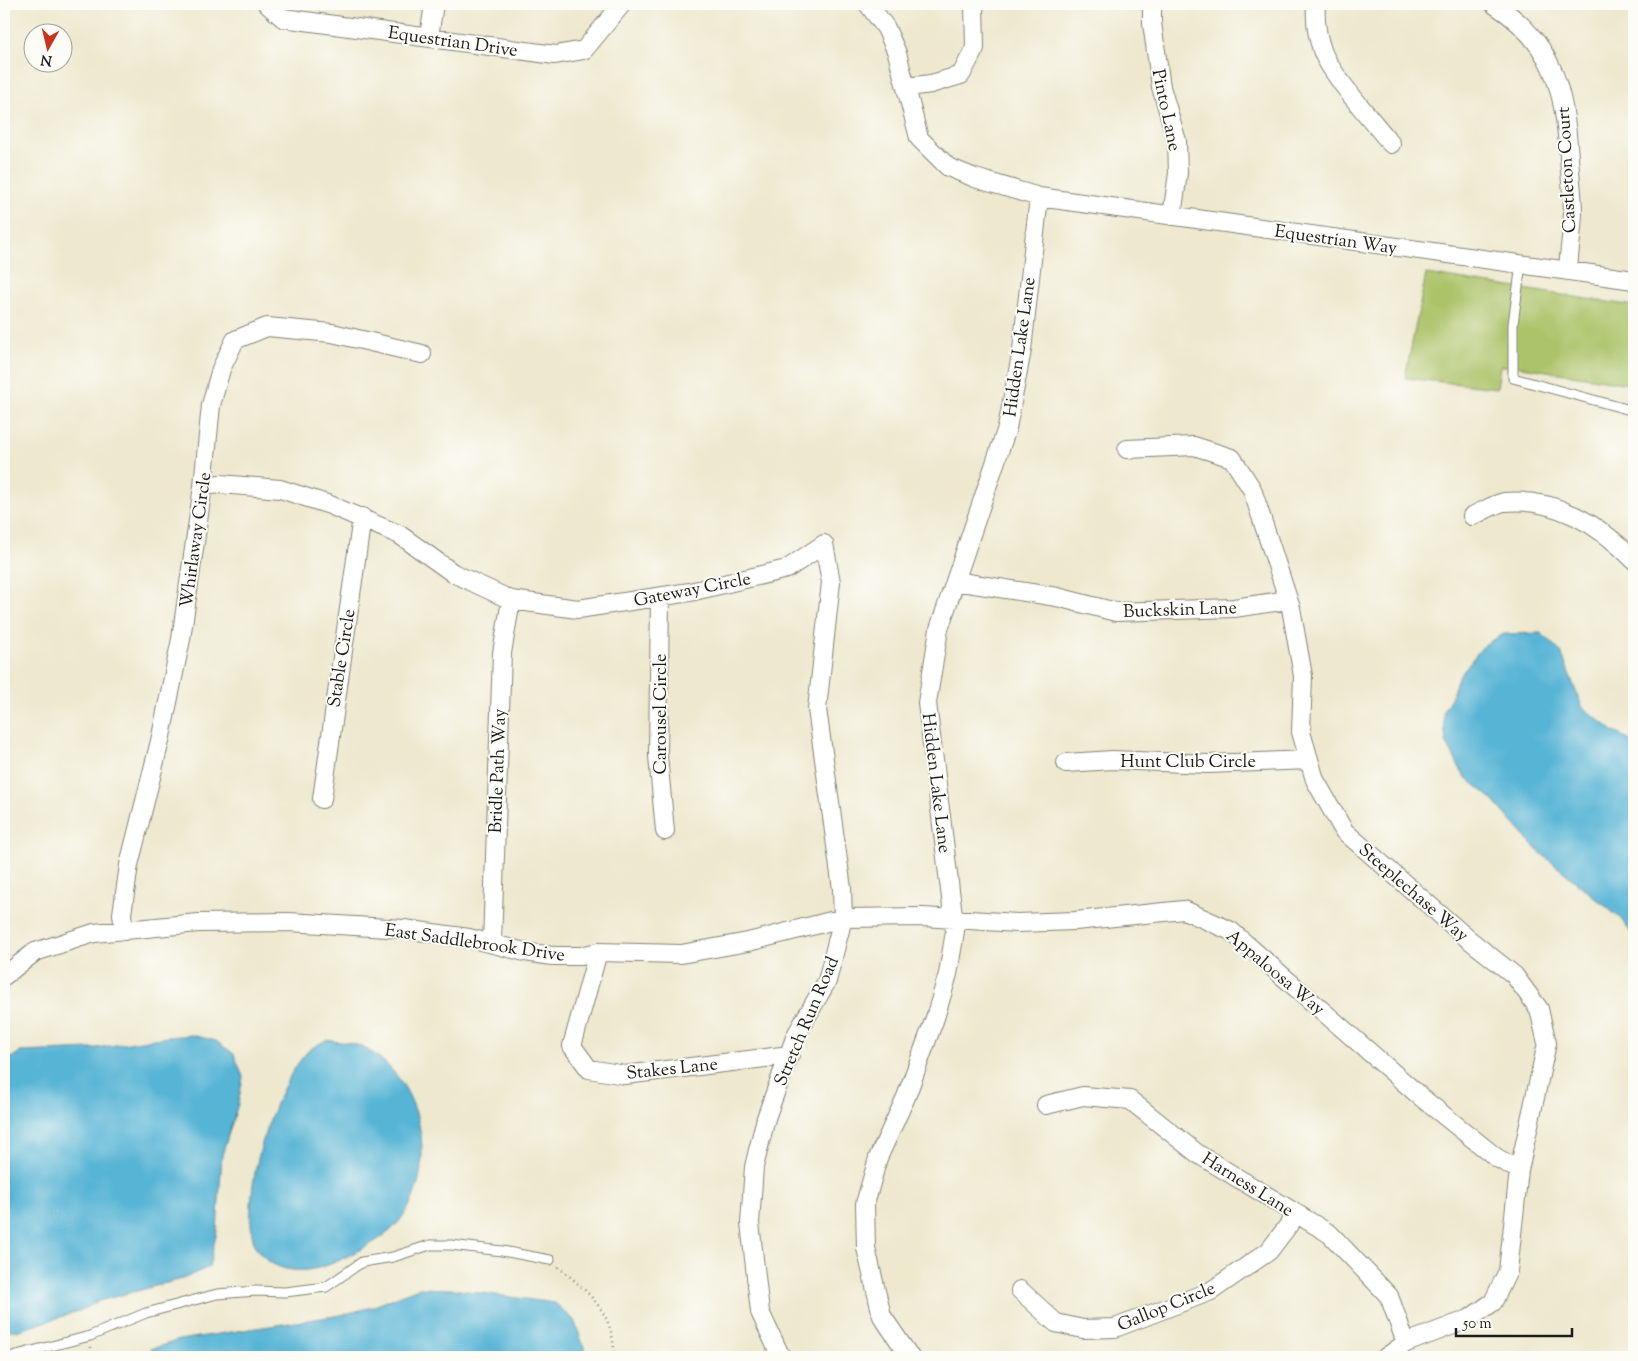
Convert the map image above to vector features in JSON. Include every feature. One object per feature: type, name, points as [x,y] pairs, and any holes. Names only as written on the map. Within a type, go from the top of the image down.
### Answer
[{"type":"street","name":"Equestrian Drive","points":[[267,4],[283,18],[554,55],[584,50],[622,4]]},
{"type":"street","points":[[429,37],[434,4]]},
{"type":"street","points":[[868,4],[886,28],[897,53],[919,138],[948,167],[975,178],[1038,197]]},
{"type":"street","points":[[907,87],[931,84],[961,75],[975,48],[974,4]]},
{"type":"street","name":"Pinto Lane","points":[[1152,4],[1152,23],[1161,87],[1178,141],[1178,173],[1172,216]]},
{"type":"street","points":[[1316,4],[1317,31],[1322,52],[1333,70],[1391,144]]},
{"type":"street","name":"Castleton Court","points":[[1494,4],[1528,31],[1546,56],[1555,75],[1565,107],[1573,214],[1568,271]]},
{"type":"street","name":"Equestrian Way","points":[[1038,197],[1634,280]]},
{"type":"street","name":"Hidden Lake Lane","points":[[910,1357],[882,1316],[866,1248],[865,1204],[878,1158],[906,1097],[935,1018],[948,974],[955,931],[927,703],[939,628],[1007,428],[1022,350],[1038,197]]},
{"type":"street","name":"Whirlaway Circle","points":[[124,931],[122,914],[129,865],[160,741],[181,639],[203,486],[212,405],[221,369],[235,340],[267,327],[332,333],[422,354]]},
{"type":"street","name":"Steeplechase Way","points":[[1126,449],[1194,446],[1232,458],[1252,489],[1288,600],[1303,676],[1302,732],[1315,780],[1344,832],[1466,938],[1514,975],[1539,1009],[1546,1043],[1519,1170],[1508,1271],[1494,1302],[1469,1319],[1406,1343],[1386,1357]]},
{"type":"street","name":"Gateway Circle","points":[[203,486],[220,484],[280,489],[362,517],[400,535],[453,573],[511,600],[578,609],[660,597],[787,569],[824,544],[831,582],[818,709],[842,889],[843,918]]},
{"type":"street","points":[[1472,516],[1502,502],[1524,502],[1558,508],[1594,526],[1615,540],[1634,560]]},
{"type":"street","name":"Stable Circle","points":[[322,798],[362,517]]},
{"type":"street","name":"Buckskin Lane","points":[[955,581],[1057,597],[1116,612],[1234,608],[1288,600]]},
{"type":"street","name":"Carousel Circle","points":[[660,597],[658,756],[664,831]]},
{"type":"street","name":"Bridle Path Way","points":[[492,943],[502,653],[511,600]]},
{"type":"street","name":"Hunt Club Circle","points":[[1066,762],[1113,760],[1208,764],[1309,760]]},
{"type":"street","name":"Appaloosa Way","points":[[953,918],[1016,924],[1075,922],[1184,910],[1192,913],[1230,931],[1422,1098],[1497,1158],[1519,1170]]},
{"type":"street","name":"East Saddlebrook Drive","points":[[4,976],[35,952],[94,933],[198,923],[298,923],[404,929],[492,943],[525,952],[552,956],[581,956],[598,952],[681,954],[748,942],[843,918],[953,918]]},
{"type":"street","name":"Stretch Run Road","points":[[781,1357],[760,1312],[750,1223],[754,1168],[766,1118],[796,1036],[827,981],[843,918]]},
{"type":"street","name":"Stakes Lane","points":[[598,952],[572,1046],[589,1069],[625,1075],[790,1055]]},
{"type":"street","name":"Harness Lane","points":[[1046,1105],[1083,1096],[1130,1100],[1198,1154],[1330,1234],[1389,1296],[1406,1343]]},
{"type":"street","name":"Gallop Circle","points":[[1020,1290],[1056,1323],[1083,1329],[1115,1328],[1210,1291],[1269,1251],[1297,1214]]},
{"type":"lane","points":[[1521,264],[1513,324],[1512,378],[1634,411]]},
{"type":"lane","points":[[9,1357],[90,1336],[146,1313],[217,1294],[285,1292],[326,1287],[362,1262],[393,1257],[430,1245],[451,1245],[502,1251],[550,1260]]},
{"type":"path","points":[[550,1260],[580,1286],[606,1314],[614,1348],[614,1357]]},
{"type":"green space","points":[[1426,274],[1634,306],[1634,385],[1516,366],[1500,366],[1497,388],[1405,378]]},
{"type":"water","points":[[1541,633],[1561,652],[1582,707],[1612,730],[1634,743],[1634,937],[1621,919],[1537,850],[1492,799],[1464,776],[1446,742],[1443,711],[1451,698],[1458,677],[1484,645],[1504,634]]},
{"type":"water","points":[[192,1035],[216,1041],[234,1054],[243,1077],[238,1104],[222,1155],[217,1231],[209,1267],[182,1279],[99,1301],[79,1311],[17,1331],[4,1329],[4,1063],[20,1052],[90,1049]]},
{"type":"water","points":[[326,1040],[360,1046],[381,1060],[398,1078],[411,1099],[419,1123],[422,1148],[420,1173],[413,1197],[401,1219],[383,1236],[328,1265],[309,1270],[290,1270],[271,1263],[254,1244],[251,1222],[251,1198],[255,1171],[271,1116],[282,1091],[294,1069],[307,1052]]},
{"type":"water","points":[[418,1288],[452,1289],[555,1303],[574,1320],[584,1347],[585,1357],[144,1357],[151,1349],[179,1340],[341,1315],[372,1307]]}]
